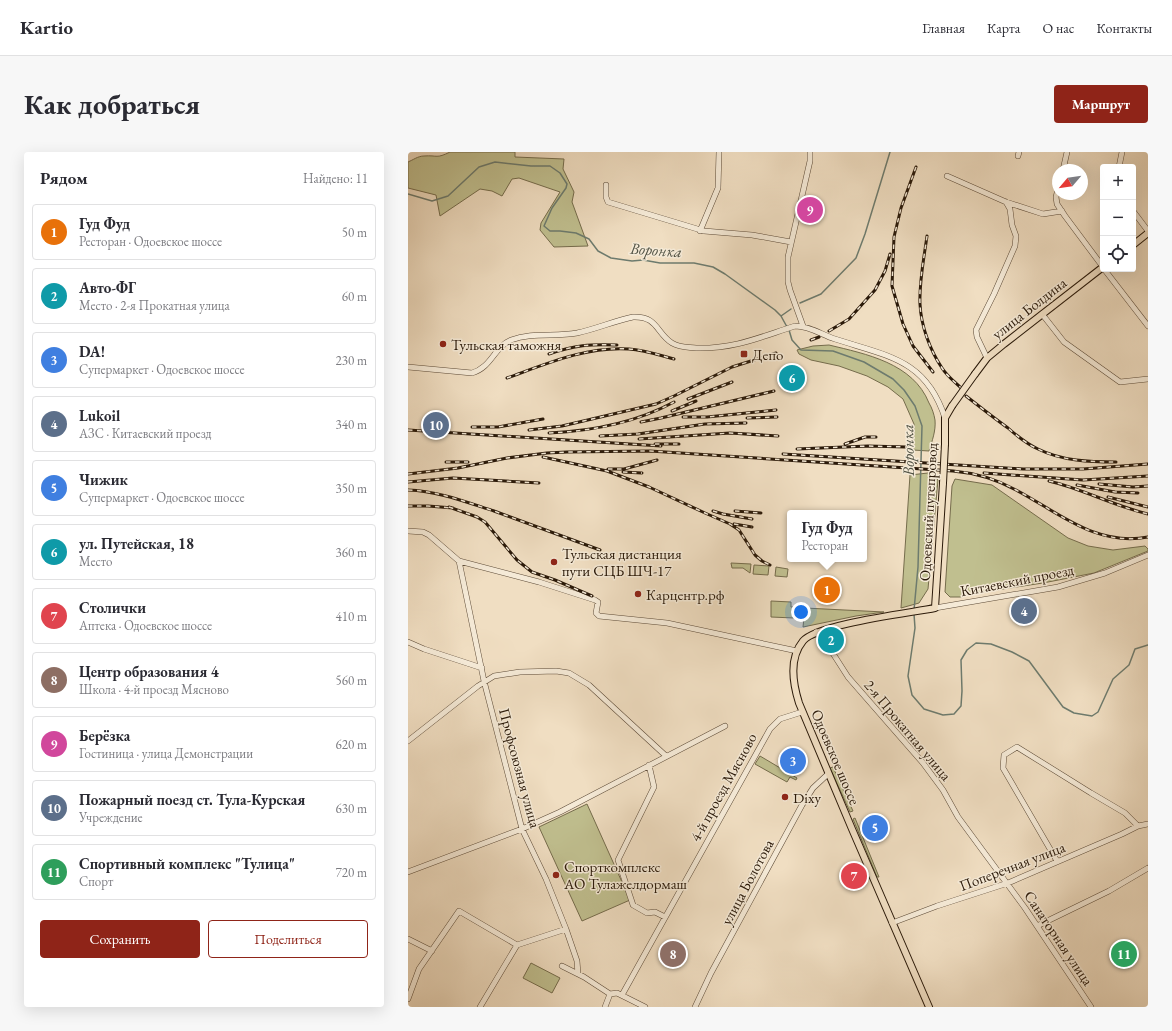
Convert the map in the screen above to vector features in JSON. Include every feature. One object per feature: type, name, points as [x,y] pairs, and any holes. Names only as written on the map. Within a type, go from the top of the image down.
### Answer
[{"type":"main road","points":[[1136,242],[1148,232]]},
{"type":"main road","name":"улица Болдина","points":[[945,418],[952,406],[988,358],[1042,314],[1100,270]]},
{"type":"main road","name":"Одоевский путепровод","points":[[935,608],[943,483],[945,418]]},
{"type":"main road","name":"Одоевское шоссе","points":[[929,1007],[802,712],[794,685],[794,663],[797,652],[803,641],[816,632],[864,620],[935,608]]},
{"type":"street","points":[[700,231],[718,188],[719,152]]},
{"type":"street","points":[[803,326],[788,282],[788,257],[810,160],[810,152]]},
{"type":"street","points":[[1064,164],[1067,152]]},
{"type":"street","points":[[1120,164],[1122,152]]},
{"type":"street","points":[[947,176],[1006,202],[1043,214],[1062,212]]},
{"type":"street","points":[[606,185],[606,197],[608,202],[700,231],[752,235],[791,242]]},
{"type":"street","points":[[1056,200],[1062,212],[1100,264]]},
{"type":"street","points":[[988,358],[977,337],[976,330],[1015,246],[1016,236],[1012,225],[1010,209],[1006,202]]},
{"type":"street","points":[[1136,215],[1148,232]]},
{"type":"street","points":[[1106,272],[1148,326]]},
{"type":"street","points":[[1042,314],[1064,342],[1120,382],[1148,379]]},
{"type":"street","points":[[408,367],[472,373],[479,371],[486,366],[498,351],[510,341],[531,336],[577,333],[633,317],[647,318],[652,321],[668,340],[681,347],[709,348],[742,344],[795,326],[803,326],[830,337],[894,358],[915,371],[930,386],[945,418]]},
{"type":"street","points":[[408,531],[423,532],[429,535],[460,562],[539,582],[595,600],[598,602],[596,612],[599,616],[667,623],[797,652]]},
{"type":"street","name":"Китаевский проезд","points":[[935,608],[1058,587],[1105,573],[1148,555]]},
{"type":"street","name":"Профсоюзная улица","points":[[460,562],[484,681],[522,829],[546,879],[566,929],[577,961],[578,974]]},
{"type":"street","name":"2-я Прокатная улица","points":[[816,632],[832,652],[848,677],[923,763],[943,790],[958,817],[1008,883]]},
{"type":"street","points":[[409,644],[482,668]]},
{"type":"street","points":[[408,741],[484,681],[494,676],[520,672],[556,670],[569,673],[589,685],[666,756]]},
{"type":"street","name":"4-й проезд Мясново","points":[[622,995],[770,728],[780,720],[802,712]]},
{"type":"street","points":[[408,872],[522,829],[560,812],[725,726]]},
{"type":"street","points":[[1057,861],[1003,768],[1004,755],[1018,747],[1091,794],[1125,813],[1138,826]]},
{"type":"street","points":[[648,765],[654,787],[618,860],[634,905],[647,913],[655,912],[664,917]]},
{"type":"street","name":"улица Болотова","points":[[695,1007],[802,805],[813,788],[828,774]]},
{"type":"street","name":"Поперечная улица","points":[[892,923],[930,908],[1008,883],[1138,826],[1148,824]]},
{"type":"street","points":[[1038,926],[1109,891],[1148,868]]},
{"type":"street","name":"Санаторная улица","points":[[1008,883],[1091,1007]]},
{"type":"street","points":[[408,999],[419,968],[459,911],[517,945]]},
{"type":"street","points":[[480,1007],[517,945],[566,929]]},
{"type":"street","points":[[408,939],[432,951]]},
{"type":"street","points":[[562,966],[610,994],[617,993],[645,1007]]},
{"type":"street","points":[[605,1007],[610,994]]},
{"type":"shaded area","points":[[450,152],[515,152],[515,157],[564,159],[563,169],[574,192],[572,202],[588,246],[554,247],[540,230],[541,223],[560,192],[519,178],[512,179],[502,196],[492,191],[480,189],[440,216],[436,195],[408,188],[408,162],[420,157],[439,156]]},
{"type":"shaded area","points":[[829,345],[858,352],[887,362],[912,378],[922,389],[931,407],[935,420],[934,436],[929,451],[913,450],[914,424],[903,399],[888,387],[867,376],[839,366],[811,360],[799,354],[797,350],[813,346]]},
{"type":"shaded area","points":[[928,473],[938,480],[928,589],[919,603],[901,608],[910,475]]},
{"type":"shaded area","points":[[955,479],[992,485],[1068,538],[1088,546],[1113,550],[1145,546],[1148,551],[1094,573],[960,597],[950,597],[945,592],[952,486]]},
{"type":"shaded area","points":[[731,563],[751,564],[750,573],[743,568],[732,568]]},
{"type":"shaded area","points":[[754,565],[769,566],[768,575],[753,574]]},
{"type":"shaded area","points":[[776,567],[788,569],[787,577],[775,576]]},
{"type":"shaded area","points":[[771,601],[791,602],[791,607],[795,607],[794,618],[771,617]]},
{"type":"shaded area","points":[[805,608],[884,612],[803,627]]},
{"type":"shaded area","points":[[760,756],[797,778],[796,780],[790,777],[787,782],[755,764]]},
{"type":"shaded area","points":[[833,767],[853,811],[850,812],[830,768]]},
{"type":"shaded area","points":[[587,804],[630,900],[582,921],[539,827]]},
{"type":"shaded area","points":[[855,818],[879,877],[877,877],[853,819]]},
{"type":"shaded area","points":[[531,963],[560,978],[552,993],[523,978]]},
{"type":"waterway","points":[[800,303],[821,294],[856,258],[865,234],[890,152]]},
{"type":"waterway","name":"Воронка","points":[[408,194],[432,201],[448,196],[479,167],[495,162],[531,166],[550,166],[560,173],[567,184],[566,188],[552,208],[544,226],[550,231],[576,233],[589,239],[598,251],[611,258],[632,261],[643,260],[660,263],[694,263],[713,267],[775,310],[781,316],[787,327]]},
{"type":"waterway","points":[[781,316],[791,309]]},
{"type":"waterway","name":"Воронка","points":[[789,330],[792,340],[801,350],[833,351],[864,362],[893,379],[904,390],[915,406],[922,426],[918,567],[914,610]]},
{"type":"waterway","name":"Воронка","points":[[914,614],[915,628],[908,676],[912,695],[924,709],[943,715],[954,714],[961,706],[961,660],[967,650],[976,643],[991,644],[1012,652],[1029,661],[1063,707],[1074,713],[1092,716],[1098,712],[1113,679],[1129,665],[1135,649],[1148,645]]},
{"type":"railway","points":[[916,167],[901,208],[894,237],[892,286],[903,324],[913,346],[933,372]]},
{"type":"railway","points":[[927,236],[920,287],[922,321],[930,346],[942,368],[946,374],[961,388]]},
{"type":"railway","points":[[829,331],[849,319],[875,290],[885,271],[890,254]]},
{"type":"railway","points":[[811,340],[819,337]]},
{"type":"railway","points":[[549,354],[583,346],[617,345]]},
{"type":"railway","points":[[507,378],[567,357],[598,350],[629,349],[674,359]]},
{"type":"railway","points":[[529,430],[562,426],[656,404],[732,367],[776,353]]},
{"type":"railway","points":[[688,399],[732,382]]},
{"type":"railway","points":[[641,422],[774,391]]},
{"type":"railway","points":[[966,396],[1022,440],[1047,453],[1086,461],[1116,462]]},
{"type":"railway","points":[[672,411],[696,401]]},
{"type":"railway","points":[[549,433],[613,425],[629,421],[674,402]]},
{"type":"railway","points":[[683,417],[707,417],[776,410]]},
{"type":"railway","points":[[747,418],[777,417]]},
{"type":"railway","points":[[472,427],[498,427],[543,419]]},
{"type":"railway","points":[[600,436],[638,434],[705,424],[746,423]]},
{"type":"railway","points":[[408,430],[661,446]]},
{"type":"railway","points":[[639,439],[730,433],[778,436]]},
{"type":"railway","points":[[845,444],[865,437],[876,437]]},
{"type":"railway","points":[[655,444],[679,444]]},
{"type":"railway","points":[[797,449],[868,446],[906,447]]},
{"type":"railway","points":[[408,474],[458,468],[507,458],[547,453],[650,451],[953,471],[970,473],[1001,483],[1016,490],[1078,526],[1094,532],[1111,537],[1129,539],[1148,537]]},
{"type":"railway","points":[[783,454],[1023,469],[1083,469],[1148,464]]},
{"type":"railway","points":[[543,457],[607,471],[649,487],[730,524],[739,530],[755,555],[770,565]]},
{"type":"railway","points":[[608,469],[624,469],[657,460]]},
{"type":"railway","points":[[446,462],[468,462]]},
{"type":"railway","points":[[623,472],[642,473]]},
{"type":"railway","points":[[984,473],[1083,480],[1148,476]]},
{"type":"railway","points":[[408,482],[453,478],[539,483]]},
{"type":"railway","points":[[1049,481],[1062,484],[1123,507],[1148,514]]},
{"type":"railway","points":[[1099,484],[1133,487],[1148,486]]},
{"type":"railway","points":[[1077,485],[1115,492],[1138,493]]},
{"type":"railway","points":[[408,490],[430,492],[462,501],[494,511],[600,550]]},
{"type":"railway","points":[[1108,497],[1148,507]]},
{"type":"railway","points":[[408,506],[453,508]]},
{"type":"railway","points":[[449,507],[477,517],[485,522],[517,560],[532,572],[592,596]]},
{"type":"railway","points":[[713,511],[752,519]]},
{"type":"railway","points":[[735,511],[761,513]]},
{"type":"railway","points":[[734,524],[752,527]]},
{"type":"place","name":"Берёзка","points":[[810,210]]},
{"type":"place","name":"Тульская таможня","points":[[443,344]]},
{"type":"place","name":"Депо","points":[[744,354]]},
{"type":"place","name":"ул. Путейская, 18","points":[[792,378]]},
{"type":"place","name":"Пожарный поезд ст. Тула-Курская","points":[[436,425]]},
{"type":"place","name":"Тульская дистанция пути СЦБ ШЧ-17","points":[[554,562]]},
{"type":"place","name":"Гуд Фуд","points":[[827,590]]},
{"type":"place","name":"Карцентр.рф","points":[[638,594]]},
{"type":"place","name":"Lukoil","points":[[1024,611]]},
{"type":"place","name":"Авто-ФГ","points":[[831,640]]},
{"type":"place","name":"DA!","points":[[793,761]]},
{"type":"place","name":"Dixy","points":[[785,797]]},
{"type":"place","name":"Чижик","points":[[875,828]]},
{"type":"place","name":"Спорткомплекс АО Тулажелдормаш","points":[[556,875]]},
{"type":"place","name":"Столички","points":[[854,876]]},
{"type":"place","name":"Центр образования 4","points":[[673,954]]},
{"type":"place","name":"Спортивный комплекс \"Тулица\"","points":[[1124,954]]}]
